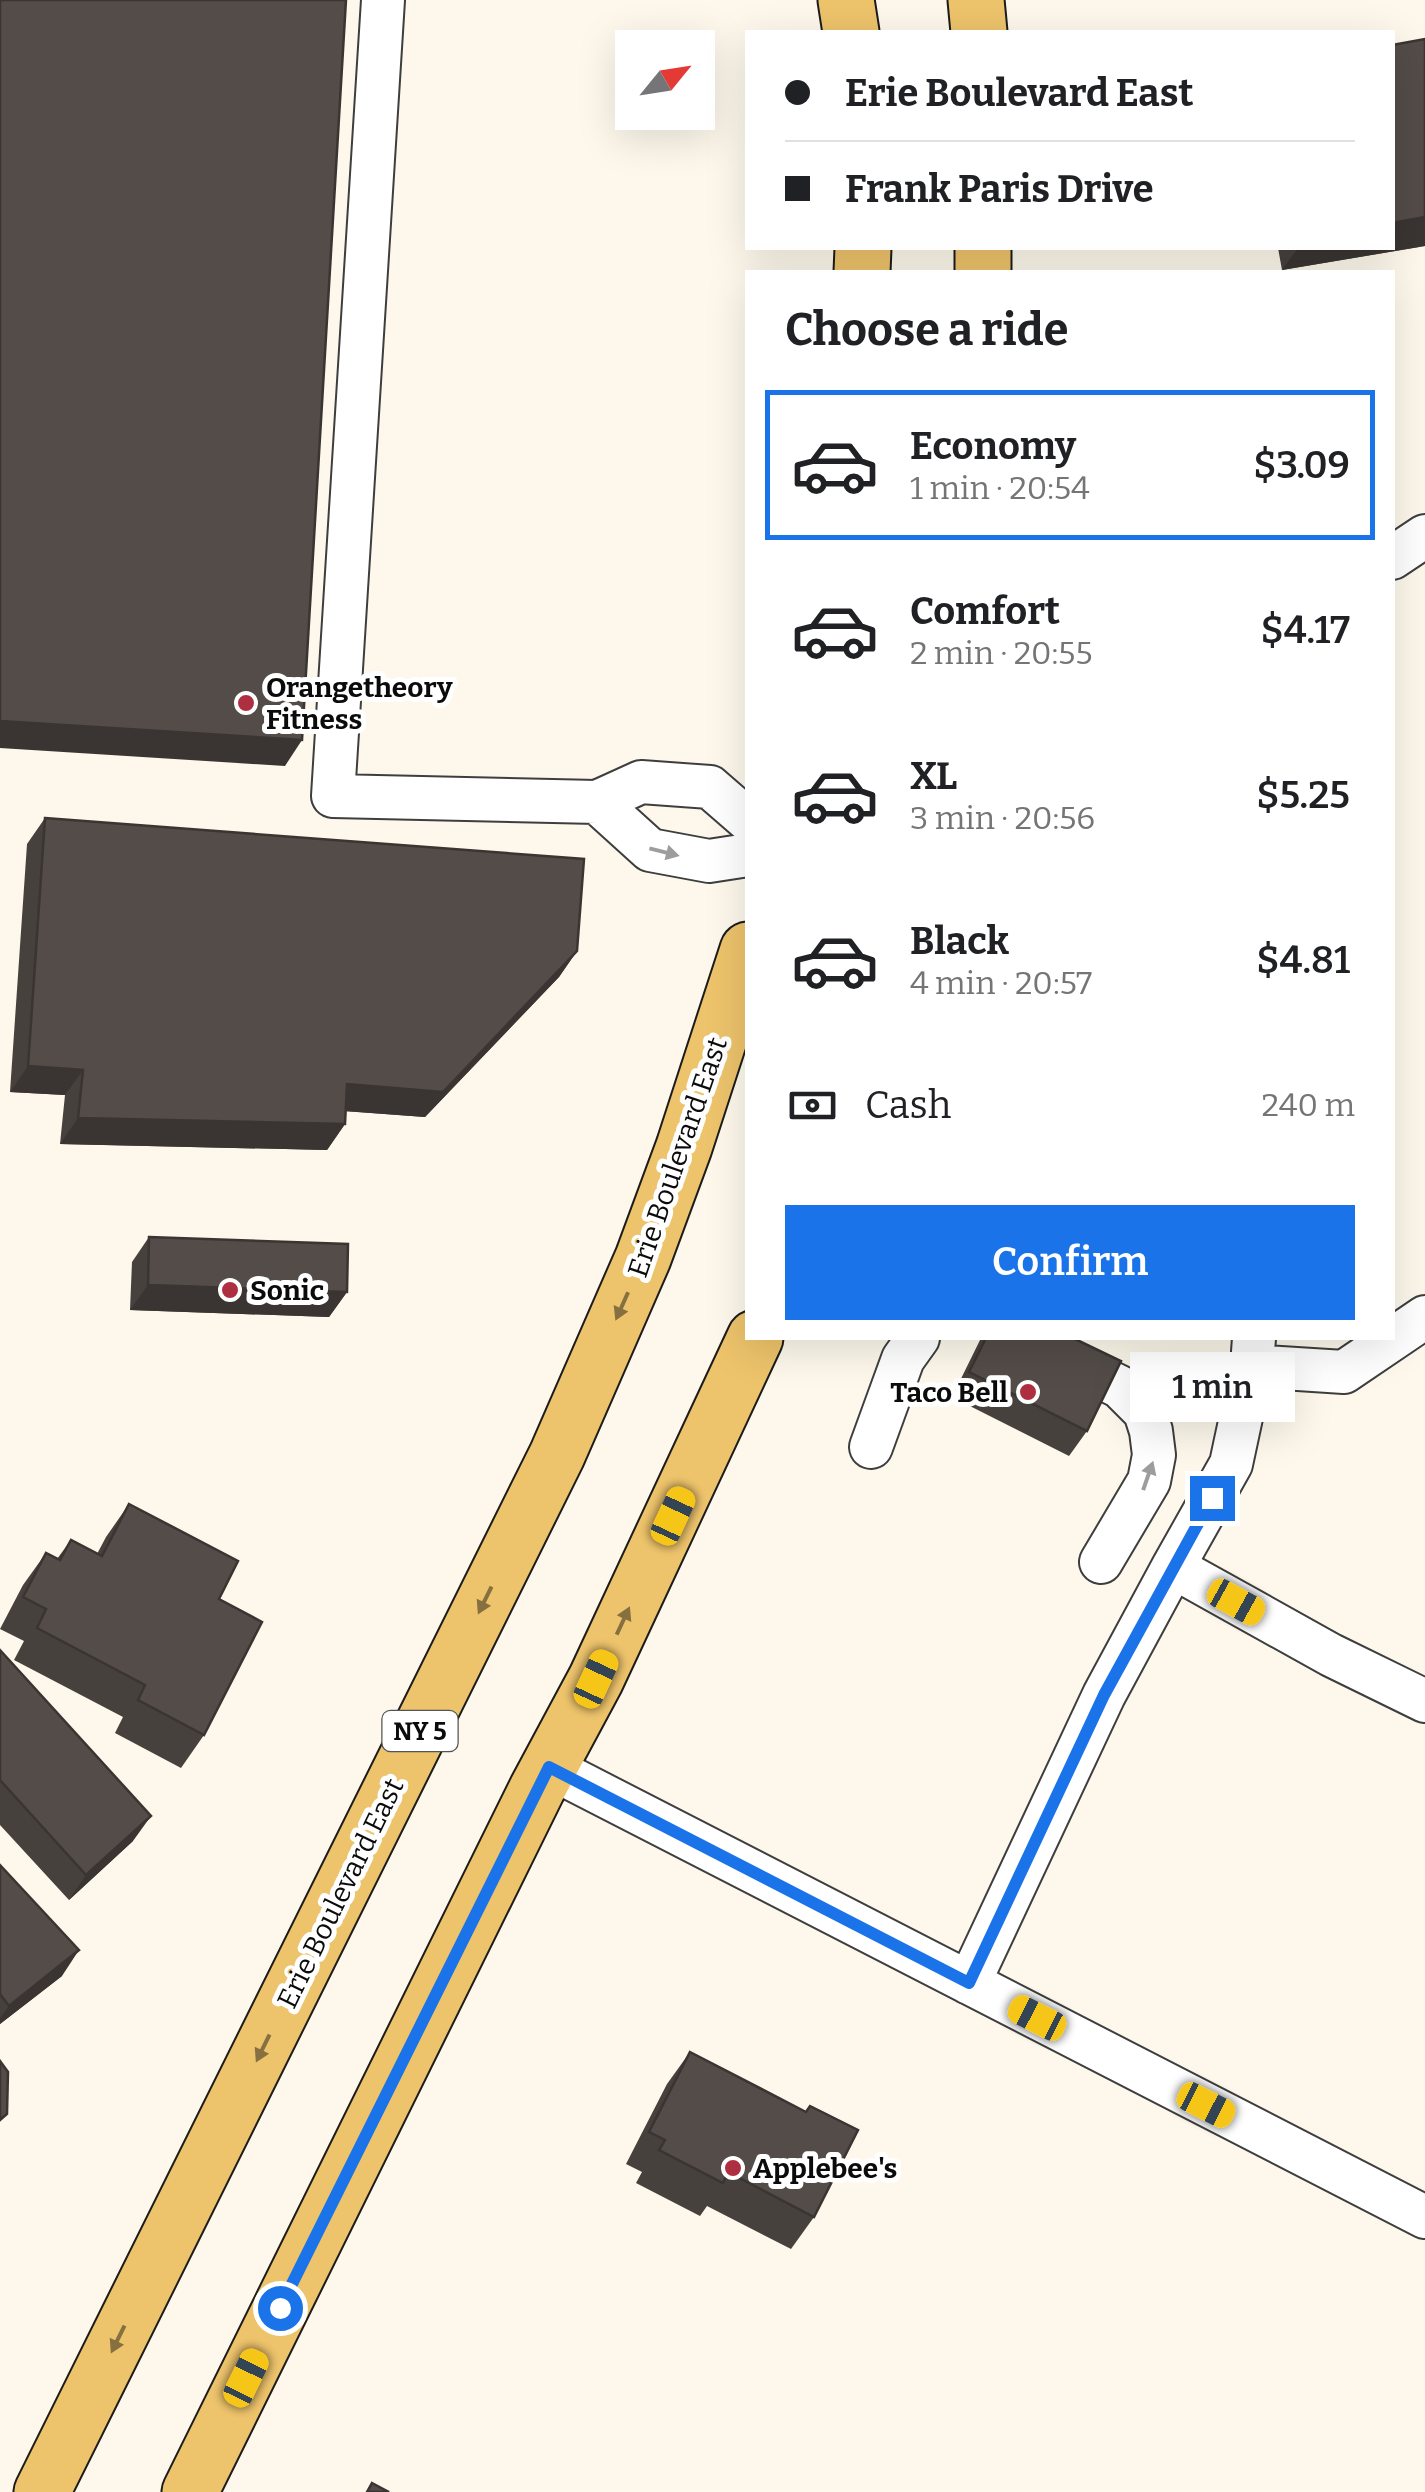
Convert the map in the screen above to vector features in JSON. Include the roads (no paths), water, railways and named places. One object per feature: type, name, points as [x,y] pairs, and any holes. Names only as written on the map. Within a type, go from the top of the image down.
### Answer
[{"type":"main road","points":[[846,0],[850,30]]},
{"type":"main road","points":[[976,0],[979,30]]},
{"type":"main road","name":"Erie Boulevard East","points":[[42,2492],[557,1456],[643,1258],[745,959]]},
{"type":"main road","points":[[190,2492],[596,1679],[754,1340]]},
{"type":"lane","points":[[383,0],[333,796],[597,802],[642,782],[710,787],[745,817]]},
{"type":"lane","points":[[1395,556],[1425,536]]},
{"type":"lane","points":[[597,802],[650,850],[709,861],[745,855]]},
{"type":"lane","points":[[1395,1337],[1425,1316]]},
{"type":"lane","points":[[871,1447],[903,1359],[917,1340]]},
{"type":"lane","points":[[1025,1340],[1120,1387],[1146,1412],[1154,1454],[1149,1480],[1102,1562]]},
{"type":"lane","points":[[969,1983],[1104,1695],[1231,1464],[1253,1352],[1344,1372],[1390,1340]]},
{"type":"lane","points":[[1172,1567],[1330,1655],[1425,1701]]},
{"type":"lane","points":[[549,1767],[1425,2217]]},
{"type":"place","name":"Orangetheory Fitness","points":[[246,703]]},
{"type":"place","name":"Sonic","points":[[230,1290]]},
{"type":"place","name":"Taco Bell","points":[[1028,1392]]},
{"type":"place","name":"Applebee's","points":[[733,2168]]}]
